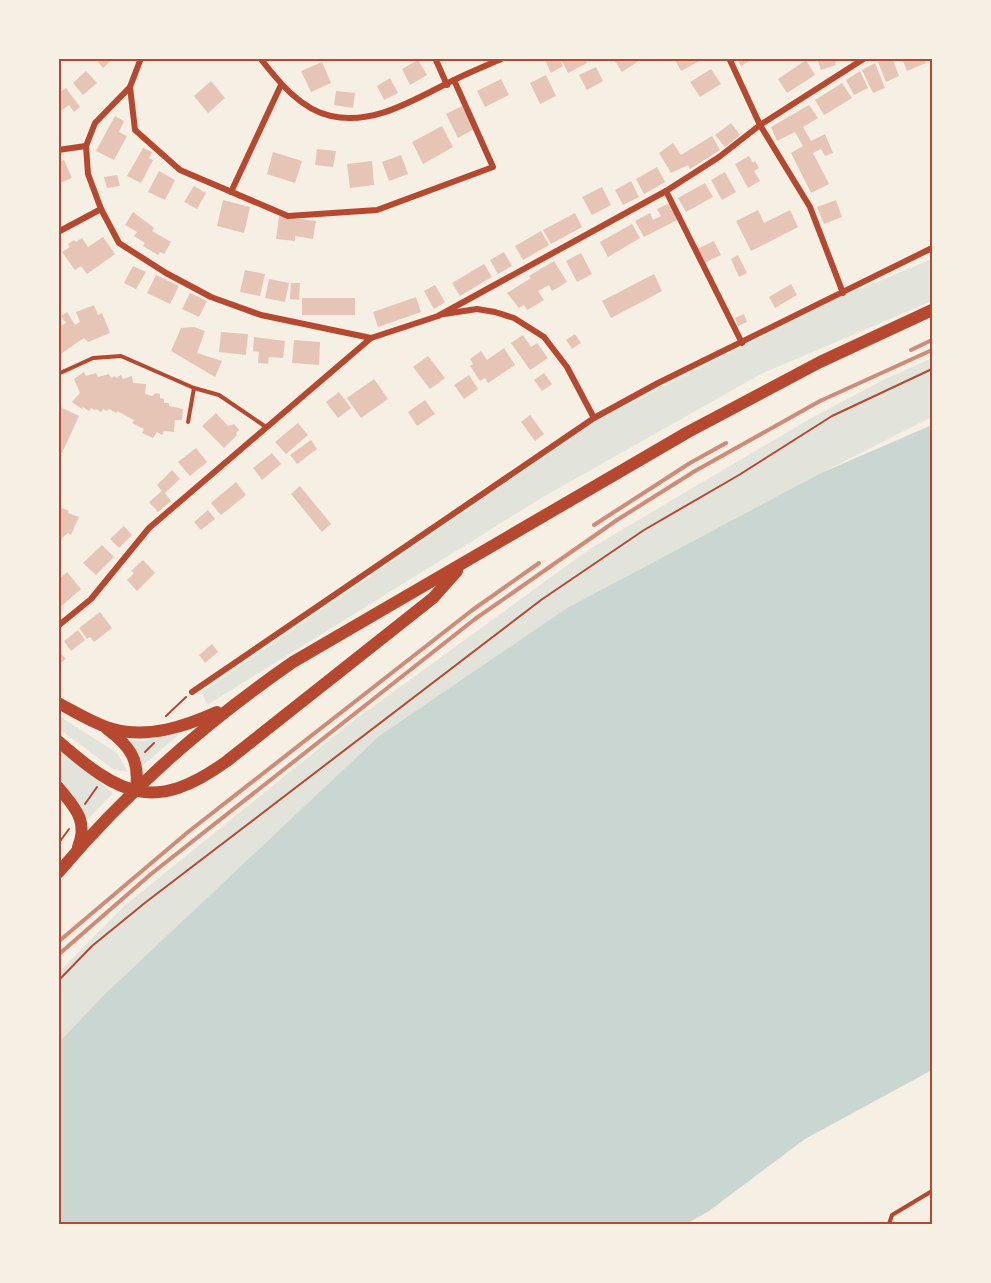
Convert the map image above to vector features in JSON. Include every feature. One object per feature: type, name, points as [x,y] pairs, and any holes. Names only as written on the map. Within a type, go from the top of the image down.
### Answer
[{"type":"main road","points":[[58,873],[105,819],[136,789],[235,704],[293,662],[688,432],[754,396],[933,310]]},
{"type":"main road","points":[[58,741],[82,762],[117,785],[140,791],[165,791],[198,781],[227,761],[433,598],[466,561]]},
{"type":"main road","points":[[58,703],[104,726],[120,739],[132,753],[138,775],[136,789]]},
{"type":"main road","points":[[104,726],[126,731],[158,731],[189,723],[235,704]]},
{"type":"main road","points":[[58,787],[81,820],[82,835],[74,855]]},
{"type":"street","points":[[141,58],[130,87],[95,123],[86,146],[88,174],[101,209],[119,243],[166,273],[211,297],[261,315],[371,339]]},
{"type":"street","points":[[260,58],[281,85],[303,103],[330,116],[360,118],[397,109],[503,58]]},
{"type":"street","points":[[435,58],[447,85]]},
{"type":"street","points":[[729,58],[760,125],[810,207],[843,293]]},
{"type":"street","points":[[438,316],[666,191],[719,157],[760,125],[865,58]]},
{"type":"street","points":[[130,87],[135,130],[180,170],[288,216],[377,210],[493,167],[454,80]]},
{"type":"street","points":[[231,192],[281,85]]},
{"type":"street","points":[[58,150],[86,146]]},
{"type":"street","points":[[666,191],[742,343]]},
{"type":"street","points":[[58,232],[101,209]]},
{"type":"street","points":[[192,692],[594,418],[658,383],[933,248]]},
{"type":"street","points":[[58,626],[91,598],[149,528],[371,339],[438,316],[477,309],[514,318],[544,337],[567,367],[594,418]]},
{"type":"lane","points":[[58,374],[93,358],[121,356],[194,388],[219,395],[266,428]]},
{"type":"lane","points":[[188,422],[194,388]]},
{"type":"lane","points":[[889,1224],[892,1215],[933,1191]]},
{"type":"path","points":[[58,981],[92,946],[146,902],[541,600],[644,530],[739,475],[832,416],[933,369]]},
{"type":"shaded area","points":[[932,259],[932,301],[761,374],[543,497],[207,705],[202,692],[600,419],[836,299]]},
{"type":"shaded area","points":[[932,358],[932,417],[821,473],[567,608],[379,736],[105,994],[59,1042],[59,972],[124,906],[349,724],[591,548],[806,421],[881,381]]},
{"type":"shaded area","points":[[932,425],[932,1070],[805,1139],[709,1211],[686,1224],[59,1224],[59,1042],[105,994],[379,736],[567,608],[821,473]]},
{"type":"shaded area","points":[[59,716],[117,753],[128,772],[113,769],[59,729]]},
{"type":"shaded area","points":[[174,733],[178,735],[140,768],[141,760],[127,739],[144,741]]},
{"type":"shaded area","points":[[58,750],[113,793],[87,820],[59,776]]},
{"type":"building","points":[[95,58],[114,58],[103,68]]},
{"type":"building","points":[[559,58],[563,66],[551,73],[545,60]]},
{"type":"building","points":[[566,58],[584,58],[587,63],[568,73],[562,61]]},
{"type":"building","points":[[613,58],[639,58],[640,60],[622,72]]},
{"type":"building","points":[[674,58],[705,58],[681,71]]},
{"type":"building","points":[[736,58],[754,58],[741,66]]},
{"type":"building","points":[[817,58],[834,58],[836,65],[821,70]]},
{"type":"building","points":[[885,58],[892,58],[899,76],[886,82],[878,62]]},
{"type":"building","points":[[902,58],[924,58],[926,63],[907,71]]},
{"type":"building","points":[[418,60],[427,75],[410,85],[402,69]]},
{"type":"building","points":[[806,60],[815,75],[787,93],[778,79]]},
{"type":"building","points":[[322,62],[331,83],[311,92],[301,71]]},
{"type":"building","points":[[875,63],[885,88],[873,93],[862,70]]},
{"type":"building","points":[[596,67],[603,81],[587,90],[579,75]]},
{"type":"building","points":[[711,69],[721,84],[700,97],[690,82]]},
{"type":"building","points":[[86,71],[97,83],[83,95],[73,83]]},
{"type":"building","points":[[860,71],[868,88],[854,95],[846,80]]},
{"type":"building","points":[[546,75],[556,96],[540,104],[530,83]]},
{"type":"building","points":[[390,78],[398,93],[384,100],[377,86]]},
{"type":"building","points":[[501,79],[509,95],[485,107],[477,91]]},
{"type":"building","points":[[211,81],[225,98],[208,113],[194,96]]},
{"type":"building","points":[[842,83],[852,98],[824,115],[815,100]]},
{"type":"building","points":[[66,88],[80,107],[74,112],[69,105],[58,113],[58,93]]},
{"type":"building","points":[[336,91],[355,93],[353,108],[334,105]]},
{"type":"building","points":[[809,105],[818,118],[803,127],[811,141],[825,134],[833,153],[825,156],[821,149],[813,153],[829,184],[811,193],[791,153],[803,146],[795,132],[777,141],[771,127]]},
{"type":"building","points":[[462,106],[474,129],[458,138],[446,114]]},
{"type":"building","points":[[115,116],[124,121],[119,132],[127,136],[114,160],[96,151]]},
{"type":"building","points":[[731,123],[740,135],[725,147],[715,135]]},
{"type":"building","points":[[442,126],[453,147],[423,164],[412,142]]},
{"type":"building","points":[[712,136],[720,150],[690,169],[688,165],[671,173],[659,153],[673,143],[681,155]]},
{"type":"building","points":[[143,148],[152,152],[149,158],[153,160],[141,183],[127,176]]},
{"type":"building","points":[[317,149],[336,151],[333,167],[315,165]]},
{"type":"building","points":[[273,152],[302,161],[295,183],[267,174]]},
{"type":"building","points":[[401,155],[408,174],[389,181],[382,162]]},
{"type":"building","points":[[749,156],[759,168],[754,171],[760,181],[748,188],[735,164]]},
{"type":"building","points":[[64,160],[72,178],[58,184],[58,162]]},
{"type":"building","points":[[372,161],[374,185],[350,188],[347,164]]},
{"type":"building","points":[[657,167],[665,182],[644,194],[636,179]]},
{"type":"building","points":[[159,171],[175,180],[165,200],[148,192]]},
{"type":"building","points":[[725,172],[736,192],[722,200],[711,180]]},
{"type":"building","points":[[117,175],[120,186],[107,188],[104,177]]},
{"type":"building","points":[[631,181],[639,197],[623,205],[615,190]]},
{"type":"building","points":[[705,183],[713,197],[686,212],[678,198]]},
{"type":"building","points":[[194,186],[206,193],[197,209],[184,202]]},
{"type":"building","points":[[602,187],[611,205],[592,215],[582,197]]},
{"type":"building","points":[[223,200],[250,207],[244,233],[217,226]]},
{"type":"building","points":[[836,200],[842,217],[824,224],[817,207]]},
{"type":"building","points":[[670,203],[679,219],[644,237],[635,221],[650,213],[653,220],[661,216],[657,209]]},
{"type":"building","points":[[758,210],[764,223],[790,210],[798,227],[751,251],[736,221]]},
{"type":"building","points":[[133,212],[154,228],[152,231],[171,242],[164,254],[160,252],[158,255],[143,246],[145,243],[134,236],[137,232],[125,225]]},
{"type":"building","points":[[575,213],[582,227],[551,244],[543,230]]},
{"type":"building","points":[[279,216],[316,221],[313,239],[295,236],[295,241],[276,239]]},
{"type":"building","points":[[632,224],[640,238],[608,257],[600,242]]},
{"type":"building","points":[[541,231],[549,245],[523,260],[515,246]]},
{"type":"building","points":[[103,237],[115,254],[87,274],[81,266],[75,270],[62,252],[70,247],[68,244],[74,240],[76,242],[82,238],[88,247]]},
{"type":"building","points":[[714,241],[721,255],[704,263],[697,249]]},
{"type":"building","points":[[504,252],[512,266],[498,274],[490,260]]},
{"type":"building","points":[[581,253],[592,274],[577,282],[566,261]]},
{"type":"building","points":[[738,255],[747,273],[739,277],[731,259]]},
{"type":"building","points":[[554,261],[567,282],[552,291],[549,285],[538,291],[544,300],[527,310],[524,305],[519,308],[507,293]]},
{"type":"building","points":[[484,264],[492,277],[460,296],[452,283]]},
{"type":"building","points":[[133,266],[146,272],[136,289],[124,283]]},
{"type":"building","points":[[245,270],[265,274],[260,296],[240,292]]},
{"type":"building","points":[[654,274],[662,291],[611,318],[602,301]]},
{"type":"building","points":[[156,275],[179,286],[170,304],[147,293]]},
{"type":"building","points":[[269,279],[289,283],[285,302],[265,298]]},
{"type":"building","points":[[291,283],[300,283],[299,300],[290,299]]},
{"type":"building","points":[[791,284],[797,295],[775,308],[769,297]]},
{"type":"building","points":[[435,285],[445,302],[434,309],[424,291]]},
{"type":"building","points":[[190,293],[207,301],[199,317],[182,309]]},
{"type":"building","points":[[416,297],[421,312],[378,327],[373,312]]},
{"type":"building","points":[[302,298],[355,298],[355,315],[302,315]]},
{"type":"building","points":[[94,305],[98,315],[102,313],[110,333],[88,342],[84,338],[58,356],[58,328],[66,323],[61,316],[67,312],[75,325],[80,322],[76,312]]},
{"type":"building","points":[[744,314],[747,322],[738,326],[735,318]]},
{"type":"building","points":[[194,327],[205,331],[197,353],[222,361],[215,377],[171,351],[181,328]]},
{"type":"building","points":[[221,332],[248,334],[246,355],[219,352]]},
{"type":"building","points":[[575,334],[581,343],[572,349],[566,340]]},
{"type":"building","points":[[523,335],[531,347],[537,343],[548,358],[530,370],[511,343]]},
{"type":"building","points":[[254,337],[285,341],[283,358],[269,357],[268,364],[258,363],[259,352],[253,351]]},
{"type":"building","points":[[294,340],[320,342],[319,365],[292,363]]},
{"type":"building","points":[[504,348],[515,365],[488,383],[485,378],[480,381],[470,366],[473,364],[470,359],[481,351],[487,360]]},
{"type":"building","points":[[428,356],[445,378],[430,389],[413,367]]},
{"type":"building","points":[[84,372],[86,376],[96,373],[98,377],[109,374],[111,378],[121,375],[123,379],[132,376],[133,383],[146,384],[145,394],[152,396],[156,393],[160,394],[164,403],[183,409],[182,420],[175,420],[174,432],[164,431],[162,435],[157,432],[153,438],[142,433],[144,429],[132,423],[134,420],[117,411],[116,413],[103,409],[101,412],[91,408],[89,411],[83,407],[82,409],[72,402],[80,393],[74,379]]},
{"type":"building","points":[[544,373],[552,384],[542,391],[534,380]]},
{"type":"building","points":[[469,375],[478,389],[464,399],[454,385]]},
{"type":"building","points":[[374,379],[388,399],[361,418],[347,398]]},
{"type":"building","points":[[339,392],[351,408],[338,418],[326,402]]},
{"type":"building","points":[[425,400],[435,414],[417,426],[408,412]]},
{"type":"building","points":[[58,406],[79,416],[62,453],[58,451]]},
{"type":"building","points":[[216,413],[228,426],[234,424],[239,430],[224,448],[202,426]]},
{"type":"building","points":[[530,415],[544,434],[535,441],[521,422]]},
{"type":"building","points":[[298,423],[308,435],[286,454],[275,442]]},
{"type":"building","points":[[311,440],[317,449],[297,464],[290,455]]},
{"type":"building","points":[[196,448],[207,462],[190,476],[178,462]]},
{"type":"building","points":[[272,453],[281,464],[262,480],[253,468]]},
{"type":"building","points":[[172,470],[180,479],[165,493],[171,501],[158,512],[149,502],[162,491],[157,485]]},
{"type":"building","points":[[236,482],[246,495],[221,515],[211,503]]},
{"type":"building","points":[[300,486],[331,524],[322,532],[291,494]]},
{"type":"building","points":[[62,508],[79,517],[71,535],[68,533],[58,541],[58,512]]},
{"type":"building","points":[[208,510],[215,519],[201,530],[194,522]]},
{"type":"building","points":[[124,526],[132,535],[119,548],[110,539]]},
{"type":"building","points":[[102,545],[114,557],[96,575],[83,563]]},
{"type":"building","points":[[143,560],[155,573],[137,591],[127,580],[134,573],[131,571]]},
{"type":"building","points":[[67,572],[81,589],[58,609],[58,580]]},
{"type":"building","points":[[100,612],[112,628],[94,642],[90,637],[87,639],[79,628]]},
{"type":"building","points":[[78,630],[85,640],[71,651],[64,641]]},
{"type":"building","points":[[212,644],[218,652],[205,663],[199,655]]},
{"type":"building","points":[[58,650],[66,659],[58,665]]},
{"type":"railway","points":[[911,350],[932,340]]},
{"type":"railway","points":[[58,955],[151,874],[475,619],[617,520],[695,471],[820,401],[932,350]]},
{"type":"railway","points":[[594,525],[690,463],[726,443]]},
{"type":"railway","points":[[58,942],[188,832],[471,611],[539,563]]}]
